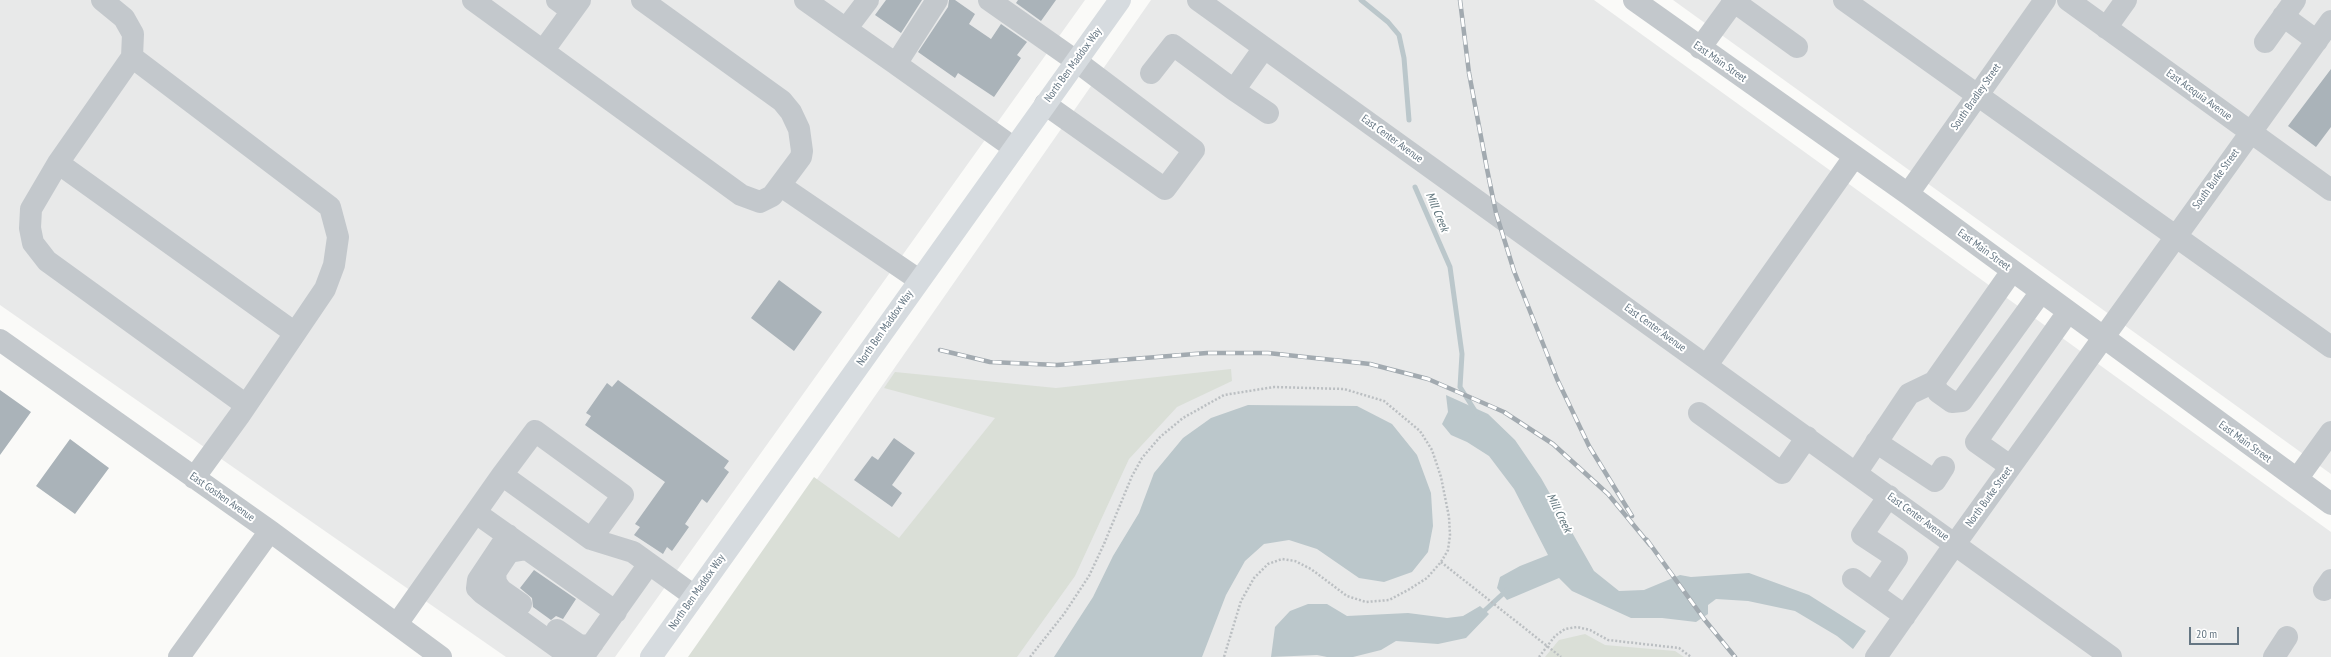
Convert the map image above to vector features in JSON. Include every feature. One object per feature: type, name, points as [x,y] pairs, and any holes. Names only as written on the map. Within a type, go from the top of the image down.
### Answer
[{"type":"main road","name":"North Ben Maddox Way","points":[[651,657],[1120,0]]},
{"type":"street","points":[[102,0],[124,18],[133,34],[132,57],[58,164],[31,209],[30,228],[33,243],[46,261],[246,405]]},
{"type":"street","points":[[473,0],[741,195],[760,202],[772,196],[781,186],[801,157],[802,151],[799,129],[791,112],[782,101],[642,0]]},
{"type":"street","points":[[805,0],[1014,148]]},
{"type":"street","points":[[846,30],[868,0]]},
{"type":"street","points":[[896,64],[937,0]]},
{"type":"street","points":[[989,0],[1076,61],[1194,150],[1165,189],[1045,104]]},
{"type":"street","name":"East Center Avenue","points":[[1198,0],[2112,657]]},
{"type":"street","name":"East Main Street","points":[[1634,0],[1908,194],[2102,338],[2331,504]]},
{"type":"street","points":[[1844,0],[2176,235],[2331,347]]},
{"type":"street","name":"South Bradley Street","points":[[1908,194],[2045,0]]},
{"type":"street","name":"East Acequia Avenue","points":[[2068,0],[2331,190]]},
{"type":"street","points":[[2106,28],[2126,0]]},
{"type":"street","points":[[1700,48],[1734,1],[1797,47]]},
{"type":"street","points":[[543,51],[570,4]]},
{"type":"street","points":[[2265,42],[2289,8],[2317,41]]},
{"type":"street","name":"South Burke Street","points":[[2102,338],[2331,21]]},
{"type":"street","points":[[1151,73],[1173,44],[1234,90],[1268,113]]},
{"type":"street","points":[[1234,90],[1264,48]]},
{"type":"street","points":[[132,57],[330,207],[338,237],[334,265],[325,289],[194,478]]},
{"type":"street","points":[[1707,365],[1854,157]]},
{"type":"street","points":[[58,164],[295,333]]},
{"type":"street","points":[[781,186],[919,280]]},
{"type":"street","points":[[1856,472],[1909,394],[1934,382],[2012,271]]},
{"type":"street","points":[[1934,382],[1938,392],[1952,402],[1962,401],[2040,292]]},
{"type":"street","points":[[2010,466],[1976,442],[2068,312]]},
{"type":"street","name":"North Burke Street","points":[[1876,657],[2102,338]]},
{"type":"street","name":"East Goshen Avenue","points":[[0,340],[270,531],[442,657]]},
{"type":"street","points":[[1699,413],[1782,473],[1807,437]]},
{"type":"street","points":[[397,624],[535,430],[623,495],[591,539]]},
{"type":"street","points":[[2297,479],[2331,432]]},
{"type":"street","points":[[1876,442],[1935,481],[1944,467]]},
{"type":"street","points":[[502,475],[591,539],[633,552],[694,596]]},
{"type":"street","points":[[1873,593],[1897,558],[1862,535],[1889,496]]},
{"type":"street","points":[[476,512],[616,612]]},
{"type":"street","points":[[179,657],[270,531]]},
{"type":"street","points":[[508,535],[478,580],[477,588],[482,594],[571,657]]},
{"type":"street","points":[[527,549],[509,552],[495,573],[496,583],[501,590],[579,645],[587,646],[588,650],[650,564]]},
{"type":"street","points":[[1853,579],[1905,616]]},
{"type":"street","points":[[2274,657],[2287,638]]},
{"type":"path","points":[[1030,657],[1064,614],[1089,576],[1132,476],[1142,458],[1160,437],[1183,418],[1224,396],[1274,387],[1344,389],[1384,400],[1420,431],[1432,450],[1441,477],[1449,517],[1450,535],[1448,550],[1441,562],[1427,578],[1408,590],[1389,600],[1366,602],[1347,596],[1311,569],[1295,561],[1282,559],[1268,564],[1254,578],[1241,601],[1224,657]]},
{"type":"path","points":[[1441,562],[1561,657]]},
{"type":"path","points":[[1539,657],[1547,646],[1560,633],[1577,627],[1590,630],[1608,640],[1679,648],[1691,657]]},
{"type":"shaded area","points":[[0,0],[1085,0],[615,657],[506,657],[0,305]]},
{"type":"shaded area","points":[[1151,0],[1594,0],[2331,532],[2331,657],[693,657]]},
{"type":"shaded area","points":[[1673,0],[2331,0],[2331,474]]},
{"type":"shaded area","points":[[1231,369],[1232,381],[1177,407],[1129,459],[1075,576],[1017,657],[688,657],[814,477],[899,538],[995,418],[884,388],[895,372],[1056,388]]},
{"type":"shaded area","points":[[1585,634],[1605,645],[1675,651],[1684,657],[1545,657],[1559,640]]},
{"type":"water","points":[[1446,395],[1488,414],[1515,440],[1541,478],[1594,571],[1619,591],[1644,590],[1680,575],[1691,577],[1749,573],[1809,595],[1866,631],[1853,649],[1837,636],[1795,611],[1748,601],[1716,599],[1708,605],[1708,614],[1696,622],[1662,618],[1631,618],[1572,591],[1559,578],[1507,600],[1497,588],[1500,577],[1520,566],[1548,555],[1514,489],[1489,456],[1467,442],[1451,435],[1442,424],[1448,412]]},
{"type":"water","points":[[1248,405],[1357,406],[1392,424],[1417,455],[1431,493],[1433,526],[1428,552],[1412,572],[1384,582],[1359,578],[1317,549],[1289,540],[1264,544],[1245,561],[1226,595],[1202,657],[1054,657],[1093,597],[1113,556],[1139,513],[1154,473],[1183,438],[1211,418]]},
{"type":"water","points":[[1308,604],[1327,604],[1347,616],[1408,613],[1447,618],[1463,616],[1480,606],[1489,614],[1466,638],[1438,644],[1396,641],[1381,650],[1353,657],[1327,657],[1317,655],[1271,657],[1275,627],[1290,611]]},
{"type":"building","points":[[886,0],[922,0],[901,33],[875,15]]},
{"type":"building","points":[[949,0],[955,0],[975,14],[969,24],[991,39],[1001,24],[1027,42],[1017,55],[1021,58],[994,97],[958,73],[955,78],[918,52],[948,7]]},
{"type":"building","points":[[1018,0],[1056,0],[1041,21],[1016,3]]},
{"type":"building","points":[[2331,69],[2331,127],[2316,147],[2288,126]]},
{"type":"building","points":[[779,280],[822,312],[794,351],[751,318]]},
{"type":"building","points":[[618,380],[729,461],[724,468],[729,472],[707,503],[702,499],[685,524],[689,527],[672,551],[667,547],[663,554],[634,535],[640,527],[635,524],[665,482],[585,425],[591,416],[586,413],[607,383],[612,387]]},
{"type":"building","points":[[0,390],[31,412],[0,455]]},
{"type":"building","points":[[894,438],[915,453],[892,485],[902,493],[892,507],[854,480],[872,456],[878,460]]},
{"type":"building","points":[[70,439],[109,468],[75,514],[36,486]]},
{"type":"building","points":[[534,570],[576,599],[563,619],[556,616],[551,620],[533,607],[532,598],[520,588]]},
{"type":"waterway","name":"Mill Creek","points":[[1361,0],[1388,22],[1399,35],[1404,58],[1409,120]]},
{"type":"waterway","name":"Mill Creek","points":[[1415,187],[1450,267],[1462,354],[1460,387],[1477,414]]},
{"type":"waterway","points":[[1481,614],[1507,590]]},
{"type":"railway","points":[[1460,0],[1469,73],[1487,169],[1496,213],[1514,271],[1557,379],[1589,446],[1632,516]]},
{"type":"railway","points":[[940,350],[990,362],[1057,365],[1207,353],[1268,353],[1370,364],[1428,379],[1504,412],[1553,444],[1608,494],[1650,545]]},
{"type":"railway","points":[[1647,540],[1704,619],[1735,657]]}]
